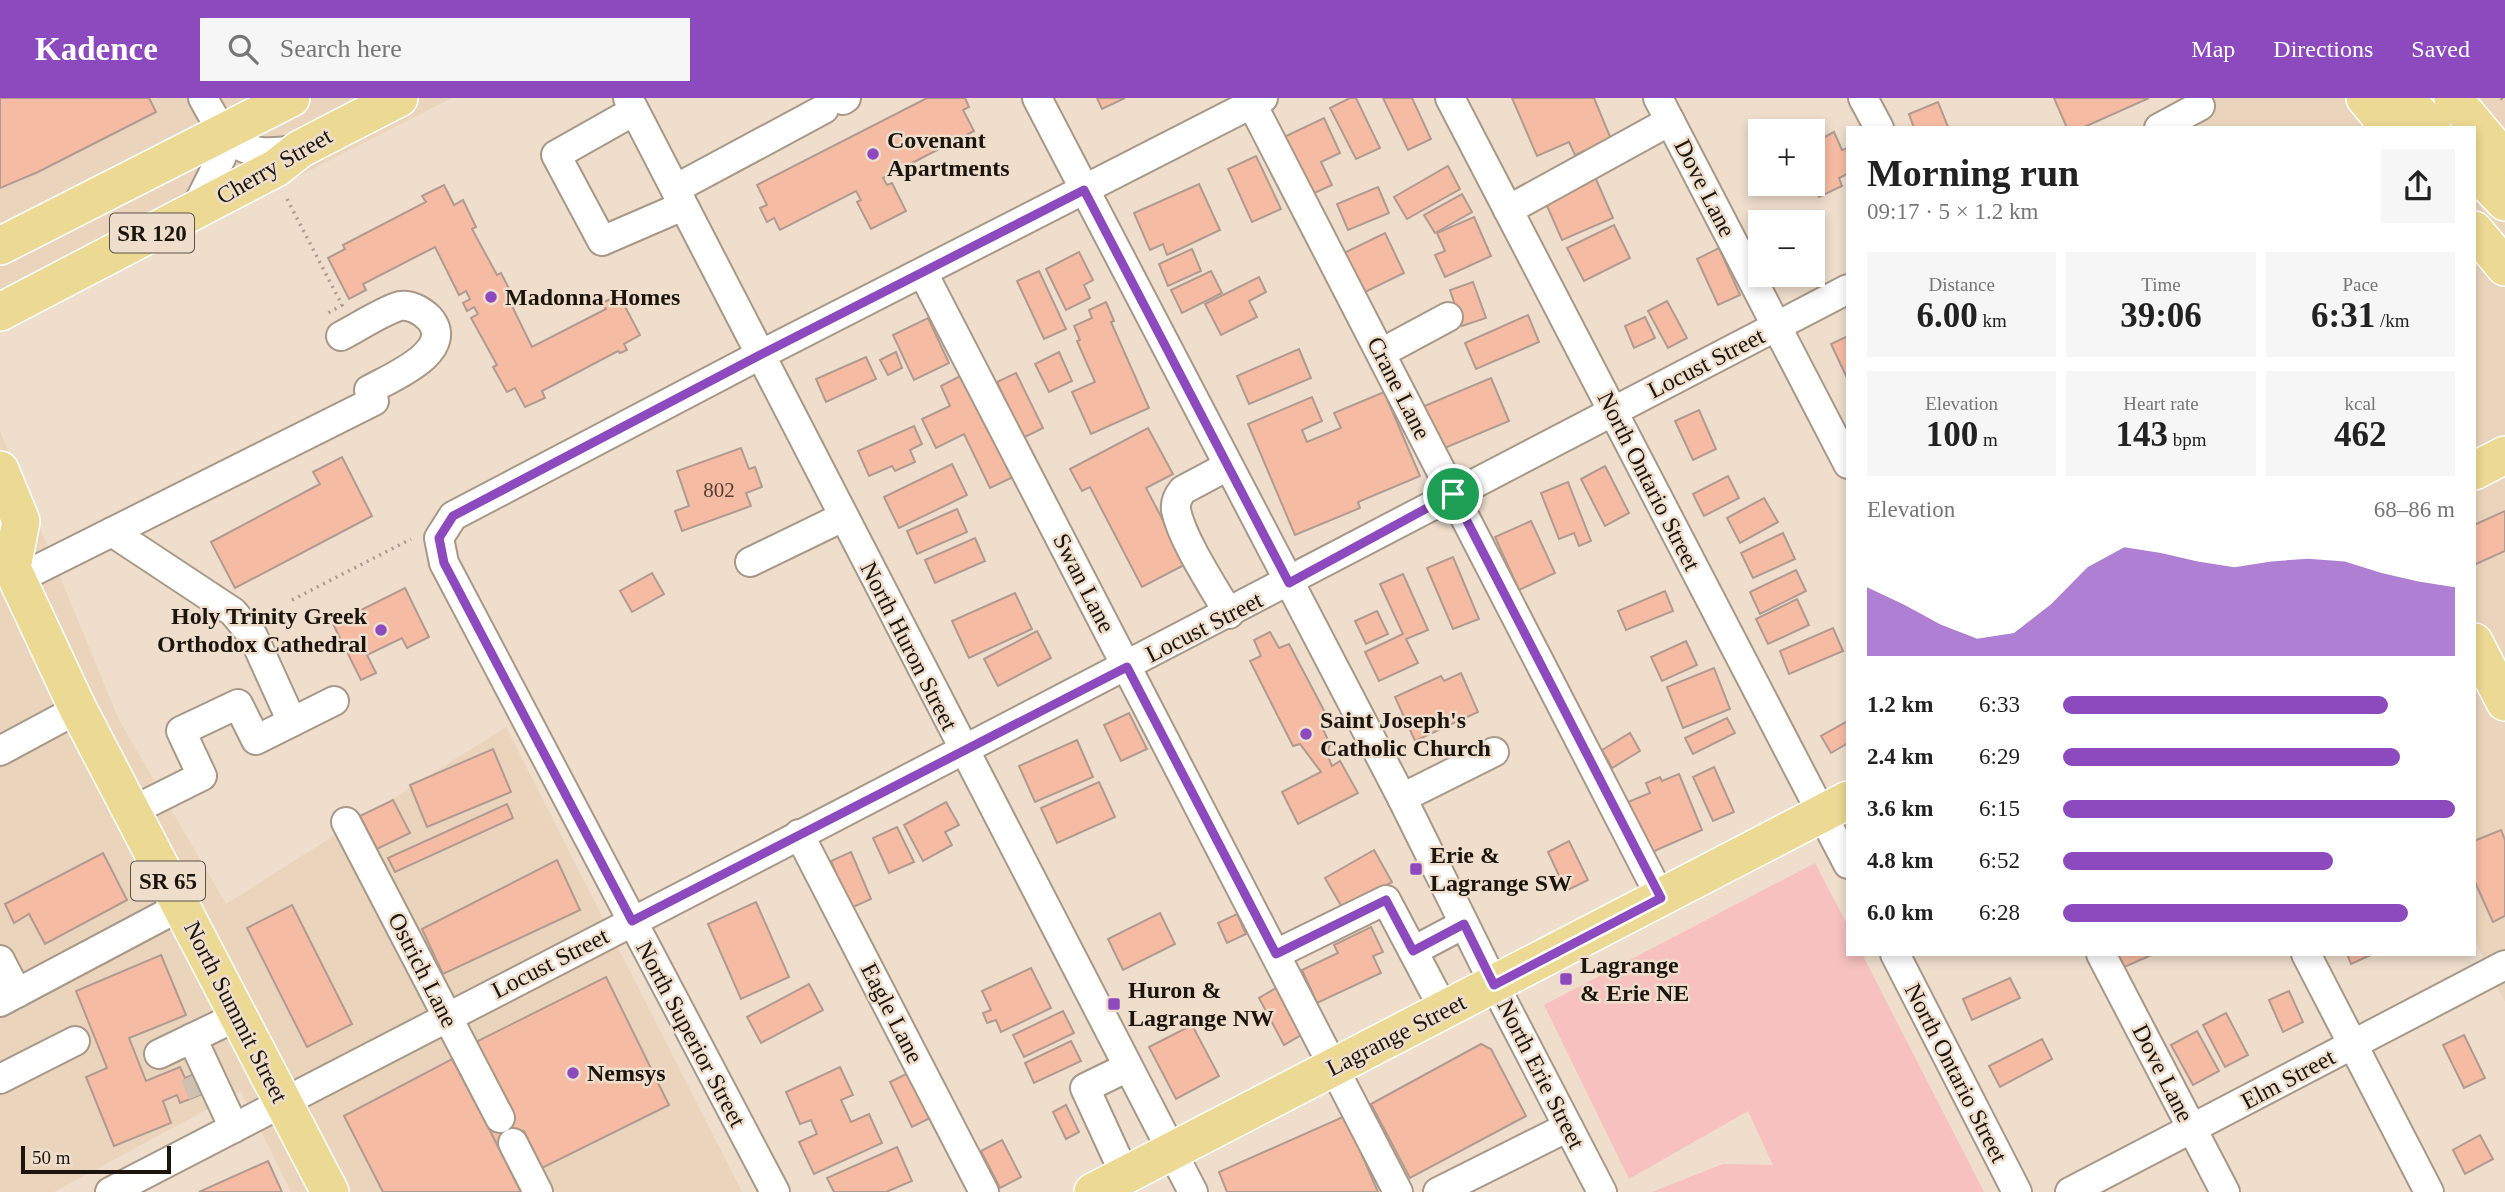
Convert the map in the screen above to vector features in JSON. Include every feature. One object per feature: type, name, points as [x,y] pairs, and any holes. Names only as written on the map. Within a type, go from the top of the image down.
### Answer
[{"type":"main road","name":"Cherry Street","points":[[0,246],[94,201],[131,178],[291,98]]},
{"type":"main road","name":"Cherry Street","points":[[0,313],[276,168],[300,149],[399,98]]},
{"type":"main road","points":[[2365,98],[2388,126]]},
{"type":"main road","points":[[2405,98],[2430,126]]},
{"type":"main road","points":[[2454,98],[2505,160]]},
{"type":"main road","points":[[2476,172],[2505,202]]},
{"type":"main road","points":[[0,223],[90,184],[131,178]]},
{"type":"main road","points":[[2476,232],[2505,267]]},
{"type":"main road","points":[[2476,470],[2505,455]]},
{"type":"main road","points":[[2,479],[21,521],[10,570]]},
{"type":"main road","name":"North Summit Street","points":[[10,570],[78,709],[330,1192]]},
{"type":"main road","points":[[2476,646],[2505,702]]},
{"type":"main road","name":"Lagrange Street","points":[[1093,1192],[1835,806]]},
{"type":"street","points":[[203,98],[222,133],[240,147],[257,151],[300,149]]},
{"type":"street","name":"North Erie Street","points":[[1037,98],[1402,798],[1494,985],[1602,1192]]},
{"type":"street","name":"North Ontario Street","points":[[1450,98],[1613,411],[1835,806],[1846,854]]},
{"type":"street","points":[[1863,98],[1878,126]]},
{"type":"street","points":[[631,104],[556,155],[602,241],[838,102]]},
{"type":"street","points":[[760,355],[923,274],[1244,103]]},
{"type":"street","name":"Crane Lane","points":[[1244,103],[1381,353],[1661,898]]},
{"type":"street","name":"North Huron Street","points":[[631,104],[1193,1192]]},
{"type":"street","points":[[1508,210],[1664,110]]},
{"type":"street","name":"Dove Lane","points":[[1664,110],[1846,460]]},
{"type":"street","points":[[2164,126],[2203,111]]},
{"type":"street","points":[[195,210],[222,156],[222,133]]},
{"type":"street","name":"Swan Lane","points":[[923,274],[1398,1192]]},
{"type":"street","name":"Locust Street","points":[[110,1192],[799,834],[964,752],[1846,290]]},
{"type":"street","points":[[10,570],[112,531],[371,395],[428,356],[435,342],[433,324],[422,311],[401,306],[335,325]]},
{"type":"street","points":[[1381,353],[1448,317]]},
{"type":"street","name":"North Superior Street","points":[[760,355],[453,516],[439,538],[444,563],[775,1192]]},
{"type":"street","points":[[1228,466],[1183,490],[1178,496],[1176,509],[1194,551],[1229,614]]},
{"type":"street","points":[[750,562],[843,517]]},
{"type":"street","points":[[112,531],[233,612],[253,636],[292,722]]},
{"type":"street","points":[[132,811],[202,776],[181,731],[238,704],[256,740],[334,701]]},
{"type":"street","points":[[0,751],[78,709]]},
{"type":"street","points":[[1402,798],[1494,752]]},
{"type":"street","name":"Ostrich Lane","points":[[346,822],[500,1118]]},
{"type":"street","name":"Eagle Lane","points":[[799,834],[984,1192]]},
{"type":"street","points":[[1276,954],[1386,900],[1444,1010]]},
{"type":"street","points":[[0,960],[8,997],[181,905]]},
{"type":"street","points":[[1413,951],[1464,924]]},
{"type":"street","name":"North Ontario Street","points":[[1896,956],[2017,1192]]},
{"type":"street","name":"Dove Lane","points":[[2102,956],[2225,1192]]},
{"type":"street","points":[[2307,956],[2429,1192]]},
{"type":"street","name":"Elm Street","points":[[2070,1192],[2505,965]]},
{"type":"street","points":[[202,1072],[238,1016]]},
{"type":"street","points":[[0,1079],[75,1041]]},
{"type":"street","points":[[159,1054],[202,1072],[234,1128]]},
{"type":"street","points":[[1125,1175],[1085,1088],[1128,1067]]},
{"type":"street","points":[[1438,1192],[1568,1127]]},
{"type":"street","points":[[513,1143],[538,1192]]},
{"type":"path","points":[[2501,98],[2505,103]]},
{"type":"path","points":[[287,198],[342,305],[335,325]]},
{"type":"path","points":[[292,600],[411,539]]},
{"type":"shaded area","points":[[0,98],[452,98],[0,328]]},
{"type":"shaded area","points":[[2176,98],[2505,98],[2505,1002],[2476,943],[2476,126],[2190,126]]},
{"type":"shaded area","points":[[0,431],[119,720],[226,904],[506,727],[742,1192],[291,1192],[241,1091],[54,1192],[0,1192]]},
{"type":"shaded area","points":[[1815,863],[1846,922],[1846,956],[1863,956],[1984,1192],[1652,1192],[1723,1164],[1773,1165],[1748,1111],[1629,1179],[1544,1005]]},
{"type":"building","points":[[0,98],[149,98],[156,112],[38,172],[0,188]]},
{"type":"building","name":"Covenant Apartments","points":[[927,98],[965,98],[969,107],[963,110],[974,131],[883,178],[887,185],[892,183],[906,211],[871,229],[857,202],[861,200],[856,191],[780,230],[774,218],[767,222],[760,208],[767,205],[757,185]]},
{"type":"building","points":[[1097,98],[1125,98],[1102,109]]},
{"type":"building","points":[[1350,98],[1356,98],[1380,148],[1356,159],[1330,108]]},
{"type":"building","points":[[1383,98],[1412,98],[1431,139],[1408,150]]},
{"type":"building","points":[[1512,98],[1594,98],[1611,139],[1575,155],[1569,142],[1537,156]]},
{"type":"building","points":[[2054,98],[2149,98],[2086,126],[2066,126]]},
{"type":"building","points":[[1938,102],[1948,126],[1913,126],[1909,114]]},
{"type":"building","points":[[1324,118],[1340,153],[1321,162],[1332,185],[1310,195],[1284,137]]},
{"type":"building","points":[[1834,132],[1842,150],[1846,149],[1846,174],[1839,178],[1842,186],[1825,194],[1825,137]]},
{"type":"building","points":[[1256,156],[1281,209],[1252,222],[1228,169]]},
{"type":"building","points":[[1448,166],[1460,189],[1407,219],[1394,197]]},
{"type":"building","points":[[1595,177],[1613,218],[1562,240],[1544,199]]},
{"type":"building","points":[[1199,184],[1220,230],[1167,255],[1163,244],[1150,250],[1134,213]]},
{"type":"building","name":"Madonna Homes","points":[[444,185],[454,205],[463,200],[476,227],[472,229],[497,275],[501,273],[514,298],[509,300],[532,347],[606,309],[602,303],[619,295],[640,335],[624,344],[627,350],[620,353],[618,351],[542,391],[545,398],[525,407],[515,388],[507,392],[493,367],[497,365],[471,318],[478,314],[474,307],[467,311],[463,303],[470,299],[466,291],[459,295],[435,247],[363,284],[366,290],[349,299],[328,258],[345,249],[343,245],[426,202],[422,196]]},
{"type":"building","points":[[1378,187],[1389,213],[1348,230],[1337,204]]},
{"type":"building","points":[[1462,194],[1472,212],[1435,233],[1424,215]]},
{"type":"building","points":[[1474,217],[1491,256],[1445,277],[1435,255],[1445,251],[1437,233]]},
{"type":"building","points":[[1614,225],[1630,258],[1584,281],[1567,248]]},
{"type":"building","points":[[1385,233],[1404,273],[1363,293],[1344,253]]},
{"type":"building","points":[[1719,248],[1740,295],[1718,305],[1697,259]]},
{"type":"building","points":[[1192,249],[1201,271],[1168,286],[1159,264]]},
{"type":"building","points":[[1079,252],[1093,280],[1084,285],[1090,298],[1066,310],[1046,269]]},
{"type":"building","points":[[1039,271],[1066,329],[1044,339],[1017,281]]},
{"type":"building","points":[[1211,271],[1222,293],[1182,313],[1171,290]]},
{"type":"building","points":[[1259,277],[1266,292],[1249,301],[1257,317],[1221,335],[1205,304]]},
{"type":"building","points":[[1473,282],[1486,318],[1462,326],[1450,290]]},
{"type":"building","points":[[1667,301],[1687,338],[1668,348],[1648,311]]},
{"type":"building","points":[[1106,302],[1114,321],[1111,322],[1149,408],[1091,434],[1072,392],[1095,382],[1077,341],[1080,340],[1074,326],[1092,318],[1089,310]]},
{"type":"building","points":[[1528,315],[1539,342],[1476,369],[1465,343]]},
{"type":"building","points":[[1645,317],[1655,338],[1634,348],[1625,326]]},
{"type":"building","points":[[928,318],[949,363],[914,380],[893,335]]},
{"type":"building","points":[[1846,337],[1846,376],[1831,344]]},
{"type":"building","points":[[1299,349],[1311,378],[1249,404],[1237,376]]},
{"type":"building","points":[[896,352],[902,368],[888,375],[880,360]]},
{"type":"building","points":[[1059,352],[1072,381],[1049,392],[1035,364]]},
{"type":"building","points":[[866,357],[876,379],[826,402],[816,379]]},
{"type":"building","points":[[1016,373],[1043,428],[1023,438],[997,382]]},
{"type":"building","points":[[964,374],[1013,477],[990,488],[964,434],[936,448],[922,419],[950,406],[941,386]]},
{"type":"building","points":[[1491,378],[1509,421],[1440,450],[1422,407]]},
{"type":"building","points":[[1384,392],[1420,476],[1358,502],[1360,508],[1295,535],[1248,424],[1312,397],[1322,421],[1302,430],[1307,442],[1341,428],[1334,413]]},
{"type":"building","points":[[1699,410],[1716,449],[1693,460],[1675,421]]},
{"type":"building","points":[[914,426],[922,444],[910,450],[915,462],[895,471],[892,466],[869,476],[858,451]]},
{"type":"building","points":[[1148,428],[1173,474],[1146,488],[1186,564],[1142,587],[1090,487],[1082,491],[1070,469]]},
{"type":"building","points":[[741,448],[749,469],[755,467],[762,487],[746,493],[751,506],[682,531],[675,511],[689,506],[677,471]]},
{"type":"building","points":[[342,457],[372,516],[235,588],[211,542],[320,484],[313,472]]},
{"type":"building","points":[[952,464],[967,495],[899,528],[884,497]]},
{"type":"building","points":[[1605,466],[1629,513],[1605,526],[1581,479]]},
{"type":"building","points":[[1728,476],[1739,498],[1704,516],[1693,494]]},
{"type":"building","points":[[1568,482],[1591,541],[1579,546],[1574,533],[1559,539],[1541,493]]},
{"type":"building","points":[[1764,498],[1778,522],[1740,543],[1727,518]]},
{"type":"building","points":[[957,509],[967,532],[917,554],[907,531]]},
{"type":"building","points":[[2505,511],[2505,551],[2476,564],[2476,524]]},
{"type":"building","points":[[1531,521],[1555,573],[1519,590],[1495,537]]},
{"type":"building","points":[[1783,533],[1795,559],[1753,578],[1741,553]]},
{"type":"building","points":[[975,538],[985,561],[935,583],[925,560]]},
{"type":"building","points":[[1453,557],[1479,619],[1453,629],[1427,568]]},
{"type":"building","points":[[1796,570],[1806,591],[1760,614],[1750,592]]},
{"type":"building","points":[[652,573],[664,594],[632,612],[620,591]]},
{"type":"building","points":[[1403,574],[1428,630],[1406,639],[1418,663],[1379,681],[1365,652],[1403,634],[1380,584]]},
{"type":"building","name":"Holy Trinity Greek Orthodox Cathedral","points":[[405,588],[429,637],[407,648],[402,638],[367,655],[376,673],[361,680],[333,624]]},
{"type":"building","points":[[1665,591],[1673,611],[1626,630],[1618,611]]},
{"type":"building","points":[[1015,593],[1032,629],[969,658],[952,621]]},
{"type":"building","points":[[1797,599],[1809,625],[1768,644],[1756,619]]},
{"type":"building","points":[[1377,611],[1388,634],[1366,644],[1355,621]]},
{"type":"building","points":[[1833,628],[1843,651],[1789,674],[1780,651]]},
{"type":"building","points":[[1037,631],[1051,658],[998,686],[984,659]]},
{"type":"building","name":"Saint Joseph's Catholic Church","points":[[1270,632],[1279,648],[1289,644],[1329,720],[1321,725],[1330,744],[1327,754],[1332,766],[1340,761],[1358,793],[1298,824],[1282,792],[1321,772],[1300,744],[1293,746],[1250,661],[1261,656],[1254,640]]},
{"type":"building","points":[[1686,641],[1697,665],[1662,681],[1651,657]]},
{"type":"building","points":[[1714,668],[1730,709],[1683,728],[1667,687]]},
{"type":"building","points":[[1461,673],[1478,712],[1415,741],[1395,697],[1441,676],[1444,681]]},
{"type":"building","points":[[1129,713],[1147,749],[1121,761],[1104,725]]},
{"type":"building","points":[[1727,718],[1735,733],[1693,754],[1685,738]]},
{"type":"building","points":[[1846,722],[1846,744],[1831,753],[1821,736]]},
{"type":"building","points":[[1630,733],[1640,751],[1612,768],[1602,750]]},
{"type":"building","points":[[1077,740],[1093,777],[1035,802],[1019,766]]},
{"type":"building","points":[[493,749],[511,792],[427,827],[410,785]]},
{"type":"building","points":[[1714,767],[1734,812],[1713,821],[1693,777]]},
{"type":"building","points":[[1679,774],[1702,830],[1650,853],[1628,802],[1650,793],[1646,783],[1660,777],[1662,781]]},
{"type":"building","points":[[1099,782],[1115,817],[1057,843],[1041,808]]},
{"type":"building","points":[[393,800],[410,833],[377,849],[360,816]]},
{"type":"building","points":[[946,802],[959,825],[945,832],[952,845],[923,861],[904,825]]},
{"type":"building","points":[[507,804],[513,818],[395,872],[388,858]]},
{"type":"building","points":[[897,827],[914,862],[889,873],[873,838]]},
{"type":"building","points":[[2501,830],[2505,840],[2505,916],[2493,922],[2476,884],[2476,840]]},
{"type":"building","points":[[1569,841],[1588,880],[1566,891],[1548,852]]},
{"type":"building","points":[[1374,850],[1392,882],[1343,909],[1325,878]]},
{"type":"building","points":[[851,852],[871,899],[851,908],[831,861]]},
{"type":"building","points":[[103,853],[127,900],[45,944],[29,914],[14,923],[5,904]]},
{"type":"building","points":[[557,860],[580,910],[443,974],[422,929]]},
{"type":"building","points":[[756,902],[789,977],[741,999],[708,924]]},
{"type":"building","points":[[292,905],[352,1024],[307,1047],[247,928]]},
{"type":"building","points":[[1160,913],[1175,944],[1123,970],[1108,939]]},
{"type":"building","points":[[1237,914],[1246,934],[1227,943],[1218,923]]},
{"type":"building","points":[[1371,927],[1383,952],[1373,956],[1381,973],[1317,1003],[1302,970],[1338,953],[1334,945]]},
{"type":"building","points":[[161,955],[186,1015],[129,1038],[146,1081],[180,1067],[185,1078],[202,1071],[210,1091],[180,1103],[177,1095],[163,1101],[171,1123],[114,1146],[86,1077],[107,1068],[76,991]]},
{"type":"building","points":[[2117,956],[2149,956],[2122,968]]},
{"type":"building","points":[[2348,956],[2369,956],[2351,964]]},
{"type":"building","points":[[1031,968],[1051,1008],[1001,1032],[996,1020],[987,1023],[983,1013],[991,1010],[982,991]]},
{"type":"building","name":"Nemsys","points":[[606,977],[669,1105],[542,1168],[524,1131],[497,1145],[489,1129],[513,1117],[476,1042]]},
{"type":"building","points":[[2010,978],[2020,998],[1972,1020],[1963,999]]},
{"type":"building","points":[[809,984],[823,1010],[761,1043],[747,1017]]},
{"type":"building","points":[[1276,988],[1301,1035],[1284,1045],[1259,998]]},
{"type":"building","points":[[2289,991],[2303,1022],[2283,1032],[2269,1000]]},
{"type":"building","points":[[1063,1011],[1074,1033],[1024,1057],[1013,1035]]},
{"type":"building","points":[[2226,1013],[2248,1055],[2225,1067],[2203,1025]]},
{"type":"building","points":[[1192,1025],[1219,1076],[1176,1099],[1149,1047]]},
{"type":"building","points":[[2197,1031],[2219,1071],[2193,1085],[2171,1045]]},
{"type":"building","points":[[2464,1035],[2485,1078],[2464,1088],[2443,1045]]},
{"type":"building","points":[[2042,1039],[2052,1059],[2000,1087],[1989,1066]]},
{"type":"building","points":[[1071,1041],[1081,1061],[1034,1083],[1025,1063]]},
{"type":"building","points":[[1481,1044],[1491,1049],[1526,1116],[1410,1178],[1371,1104]]},
{"type":"building","points":[[452,1059],[521,1192],[383,1192],[344,1116]]},
{"type":"building","points":[[840,1067],[853,1095],[841,1100],[851,1122],[869,1114],[882,1143],[814,1174],[799,1142],[817,1134],[811,1120],[800,1124],[786,1092]]},
{"type":"building","points":[[908,1073],[930,1118],[912,1127],[890,1082]]},
{"type":"building","points":[[1066,1105],[1079,1132],[1066,1139],[1053,1112]]},
{"type":"building","points":[[1345,1116],[1378,1192],[1227,1192],[1219,1172]]},
{"type":"building","points":[[2480,1135],[2493,1159],[2465,1174],[2453,1150]]},
{"type":"building","points":[[1002,1140],[1021,1177],[1000,1188],[981,1151]]},
{"type":"building","points":[[897,1147],[912,1181],[886,1192],[834,1192],[827,1178]]},
{"type":"building","points":[[268,1161],[282,1192],[199,1192]]},
{"type":"tunnel","points":[[194,1075],[202,1094]]},
{"type":"place","name":"Covenant Apartments","points":[[873,154]]},
{"type":"place","name":"Madonna Homes","points":[[491,297]]},
{"type":"place","name":"Holy Trinity Greek Orthodox Cathedral","points":[[381,630]]},
{"type":"place","name":"Saint Joseph's Catholic Church","points":[[1306,734]]},
{"type":"place","name":"Erie & Lagrange SW","points":[[1416,869]]},
{"type":"place","name":"Lagrange & Erie NE","points":[[1566,979]]},
{"type":"place","name":"Huron & Lagrange NW","points":[[1114,1004]]},
{"type":"place","name":"Nemsys","points":[[573,1073]]},
{"type":"route","points":[[1084,190],[1289,583],[1453,494],[1661,898],[1494,985],[1464,924],[1413,951],[1386,900],[1276,954],[1127,667],[632,921],[444,563],[439,538],[453,516],[760,355],[1084,190]]}]
